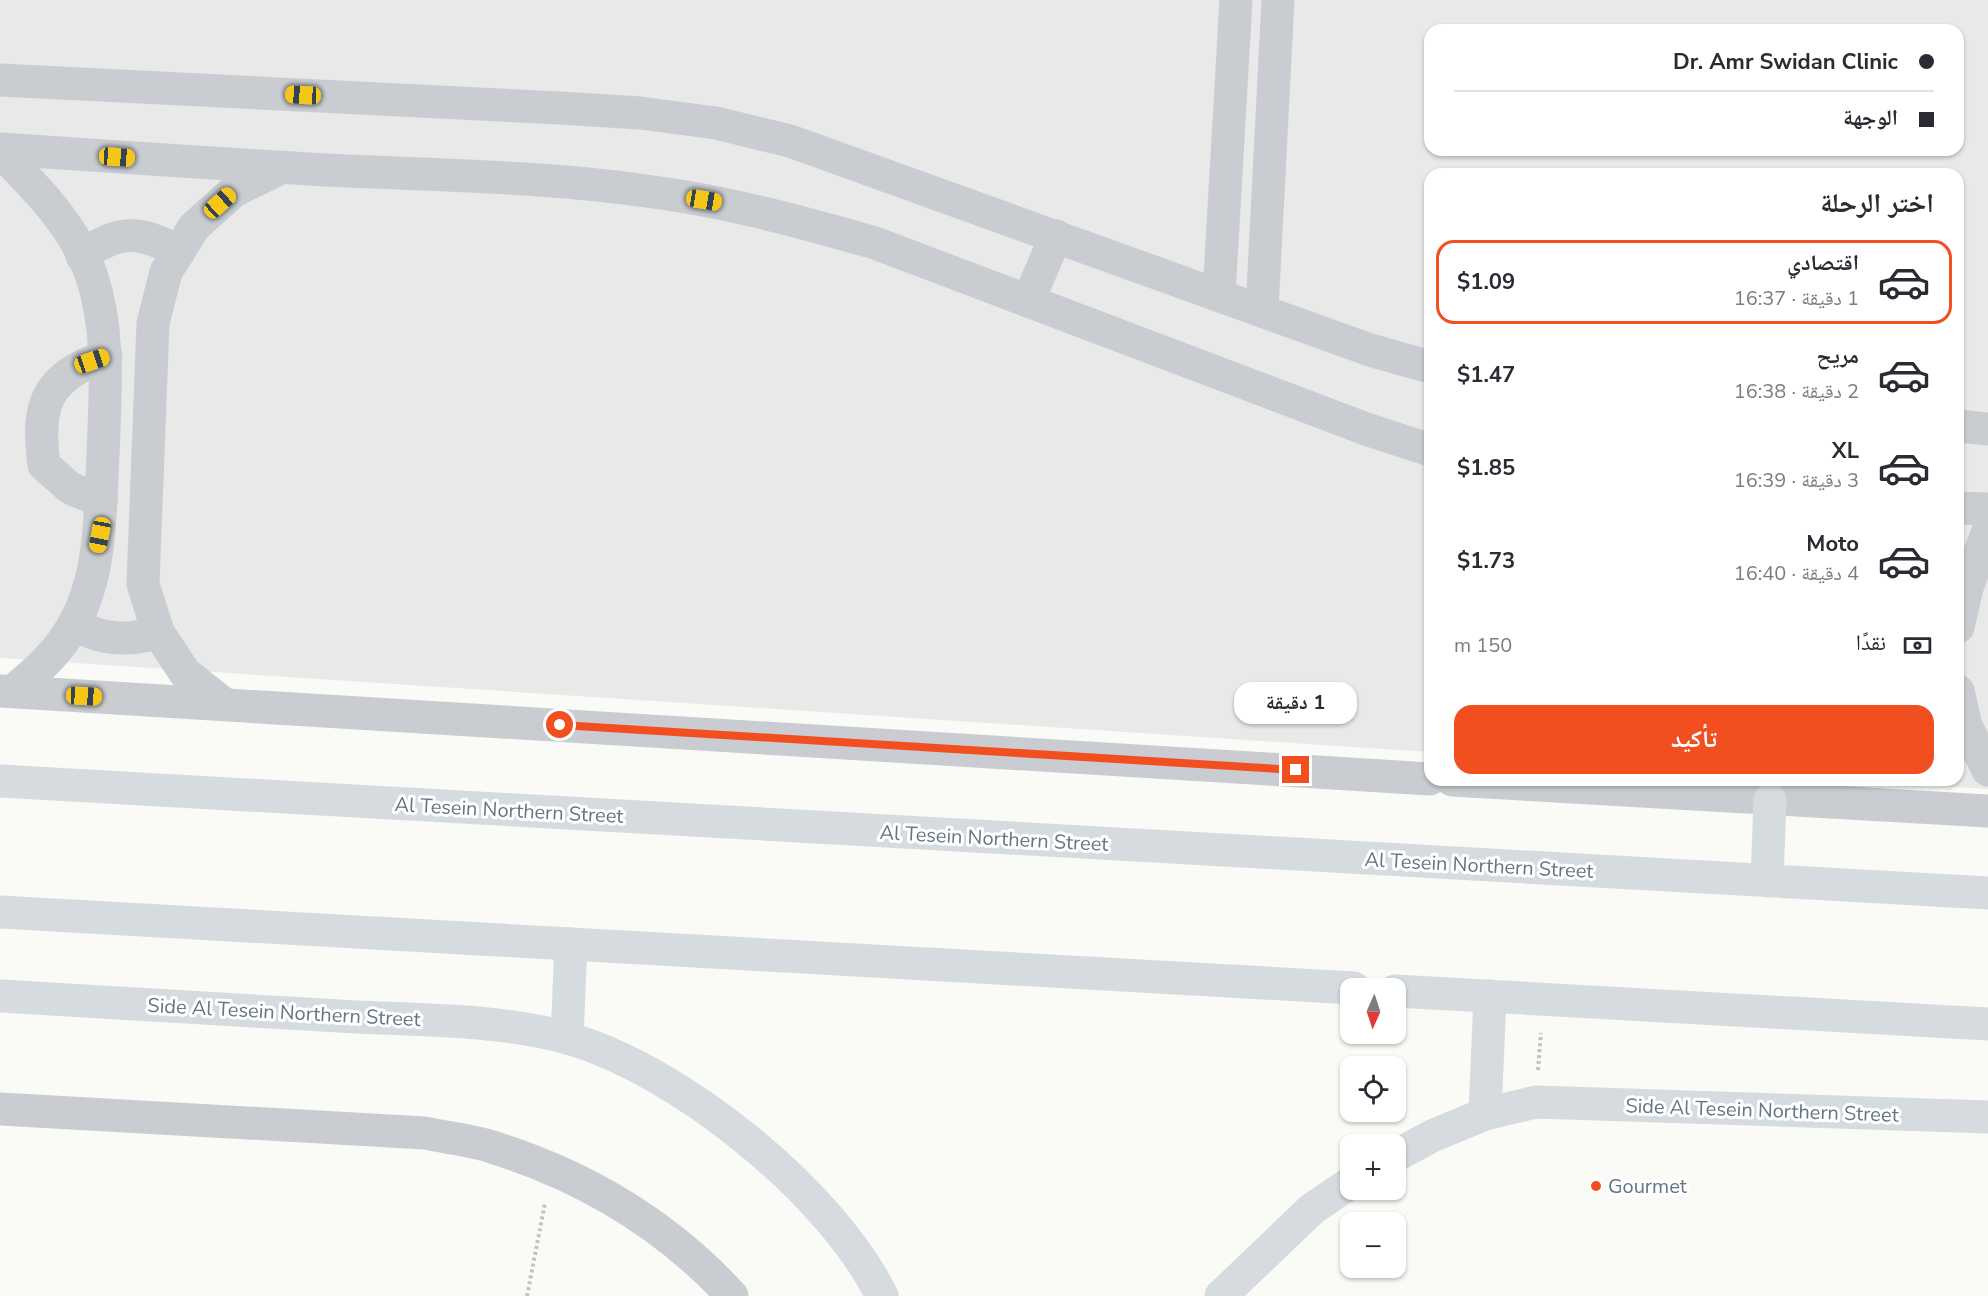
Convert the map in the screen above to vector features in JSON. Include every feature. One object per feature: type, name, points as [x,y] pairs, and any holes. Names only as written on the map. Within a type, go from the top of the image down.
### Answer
[{"type":"main road","name":"Al Tesein Northern Street","points":[[0,781],[1988,893]]},
{"type":"main road","points":[[1767,881],[1770,800]]},
{"type":"main road","points":[[0,912],[1340,987]]},
{"type":"main road","points":[[567,1038],[571,944]]},
{"type":"main road","points":[[1406,992],[1988,1024]]},
{"type":"main road","name":"Side Al Tesein Northern Street","points":[[0,996],[486,1024],[567,1038],[642,1067],[746,1140],[806,1194],[839,1231],[869,1271],[882,1296]]},
{"type":"main road","points":[[1485,1114],[1490,996]]},
{"type":"main road","name":"Side Al Tesein Northern Street","points":[[1406,1150],[1432,1136],[1485,1114],[1536,1102],[1988,1117]]},
{"type":"main road","points":[[1221,1296],[1312,1209],[1340,1190]]},
{"type":"street","points":[[1219,295],[1236,0]]},
{"type":"street","points":[[1262,310],[1278,0]]},
{"type":"street","points":[[0,80],[560,108],[640,113],[716,123],[790,141],[1370,350],[1424,366]]},
{"type":"street","points":[[0,150],[282,168],[568,182],[723,203],[800,221],[874,243],[1366,429],[1424,448]]},
{"type":"street","points":[[0,150],[37,189],[68,228],[91,273],[104,321],[106,356],[100,535],[91,581],[74,624],[48,662],[7,691]]},
{"type":"street","points":[[225,704],[185,673],[158,632],[143,584],[149,374],[153,323],[166,272],[194,227],[234,191],[282,168]]},
{"type":"street","points":[[82,256],[101,242],[132,235],[150,237],[179,252]]},
{"type":"street","points":[[1028,301],[1056,236]]},
{"type":"street","points":[[101,501],[70,488],[44,465],[40,435],[46,403],[60,379],[79,366],[106,356]]},
{"type":"street","points":[[1964,427],[1988,429]]},
{"type":"street","points":[[1964,508],[1988,509]]},
{"type":"street","points":[[1964,601],[1988,530]]},
{"type":"street","points":[[74,624],[88,632],[117,639],[158,632]]},
{"type":"street","points":[[7,691],[1424,779]]},
{"type":"street","points":[[1964,717],[1966,726],[1988,770]]},
{"type":"street","points":[[1547,786],[1988,811]]},
{"type":"street","points":[[1770,800],[1813,786]]},
{"type":"street","points":[[0,1109],[425,1133],[490,1146],[553,1168],[609,1196],[661,1230],[708,1270],[732,1296]]},
{"type":"path","points":[[1536,1102],[1543,999]]},
{"type":"path","points":[[527,1296],[532,1281],[536,1242],[553,1168]]},
{"type":"shaded area","points":[[0,0],[1988,0],[1988,789],[1942,786],[1964,786],[1964,168],[1424,168],[1424,752],[0,658]]},
{"type":"place","name":"Gourmet","points":[[1596,1186]]},
{"type":"route","points":[[560,725],[1296,770]]}]
